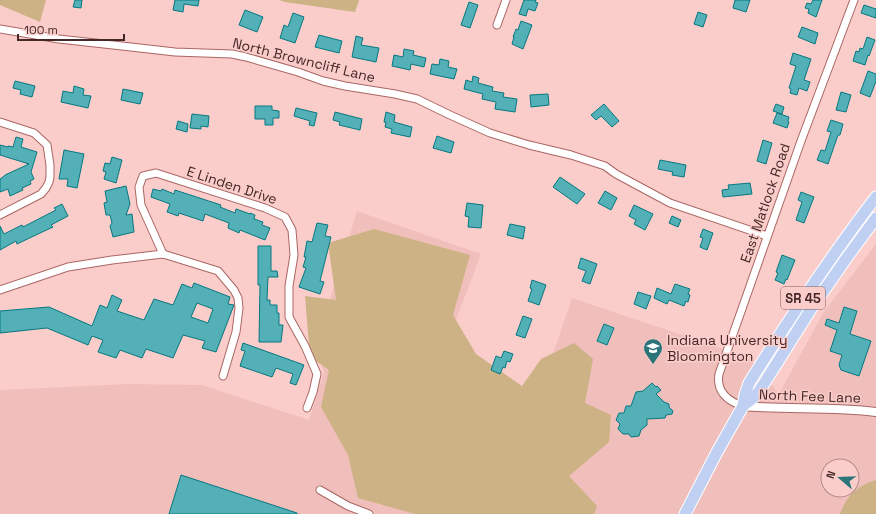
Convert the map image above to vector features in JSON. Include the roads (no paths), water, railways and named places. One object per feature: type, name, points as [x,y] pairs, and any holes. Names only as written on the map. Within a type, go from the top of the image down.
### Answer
[{"type":"highway","name":"SR 45","points":[[685,514],[743,406],[749,383],[826,265],[876,198]]},
{"type":"highway","name":"SR 45","points":[[743,406],[756,396],[815,303],[844,260],[876,218]]},
{"type":"street","points":[[497,25],[506,0]]},
{"type":"street","name":"East Matlock Road","points":[[743,406],[729,399],[723,393],[719,385],[719,375],[801,141],[854,0]]},
{"type":"street","name":"North Browncliff Lane","points":[[0,30],[59,40],[174,52],[232,54],[298,72],[323,81],[417,99],[490,133],[529,145],[571,155],[604,166],[616,174],[670,202],[767,236]]},
{"type":"street","points":[[0,122],[34,133],[47,145],[50,165],[49,182],[41,194],[0,215]]},
{"type":"street","name":"E Linden Drive","points":[[162,254],[141,205],[139,187],[143,176],[156,173],[265,208],[285,216],[292,230],[294,255],[289,286],[289,317],[305,346],[317,374],[313,392],[307,408]]},
{"type":"street","points":[[0,290],[68,267],[162,254],[218,271],[234,290],[238,298],[239,308],[233,345],[222,376]]},
{"type":"street","name":"North Fee Lane","points":[[743,406],[761,408],[837,409],[876,412]]},
{"type":"street","points":[[320,490],[348,506],[369,514]]},
{"type":"place","name":"Indiana University Bloomington","points":[[653,365]]}]
